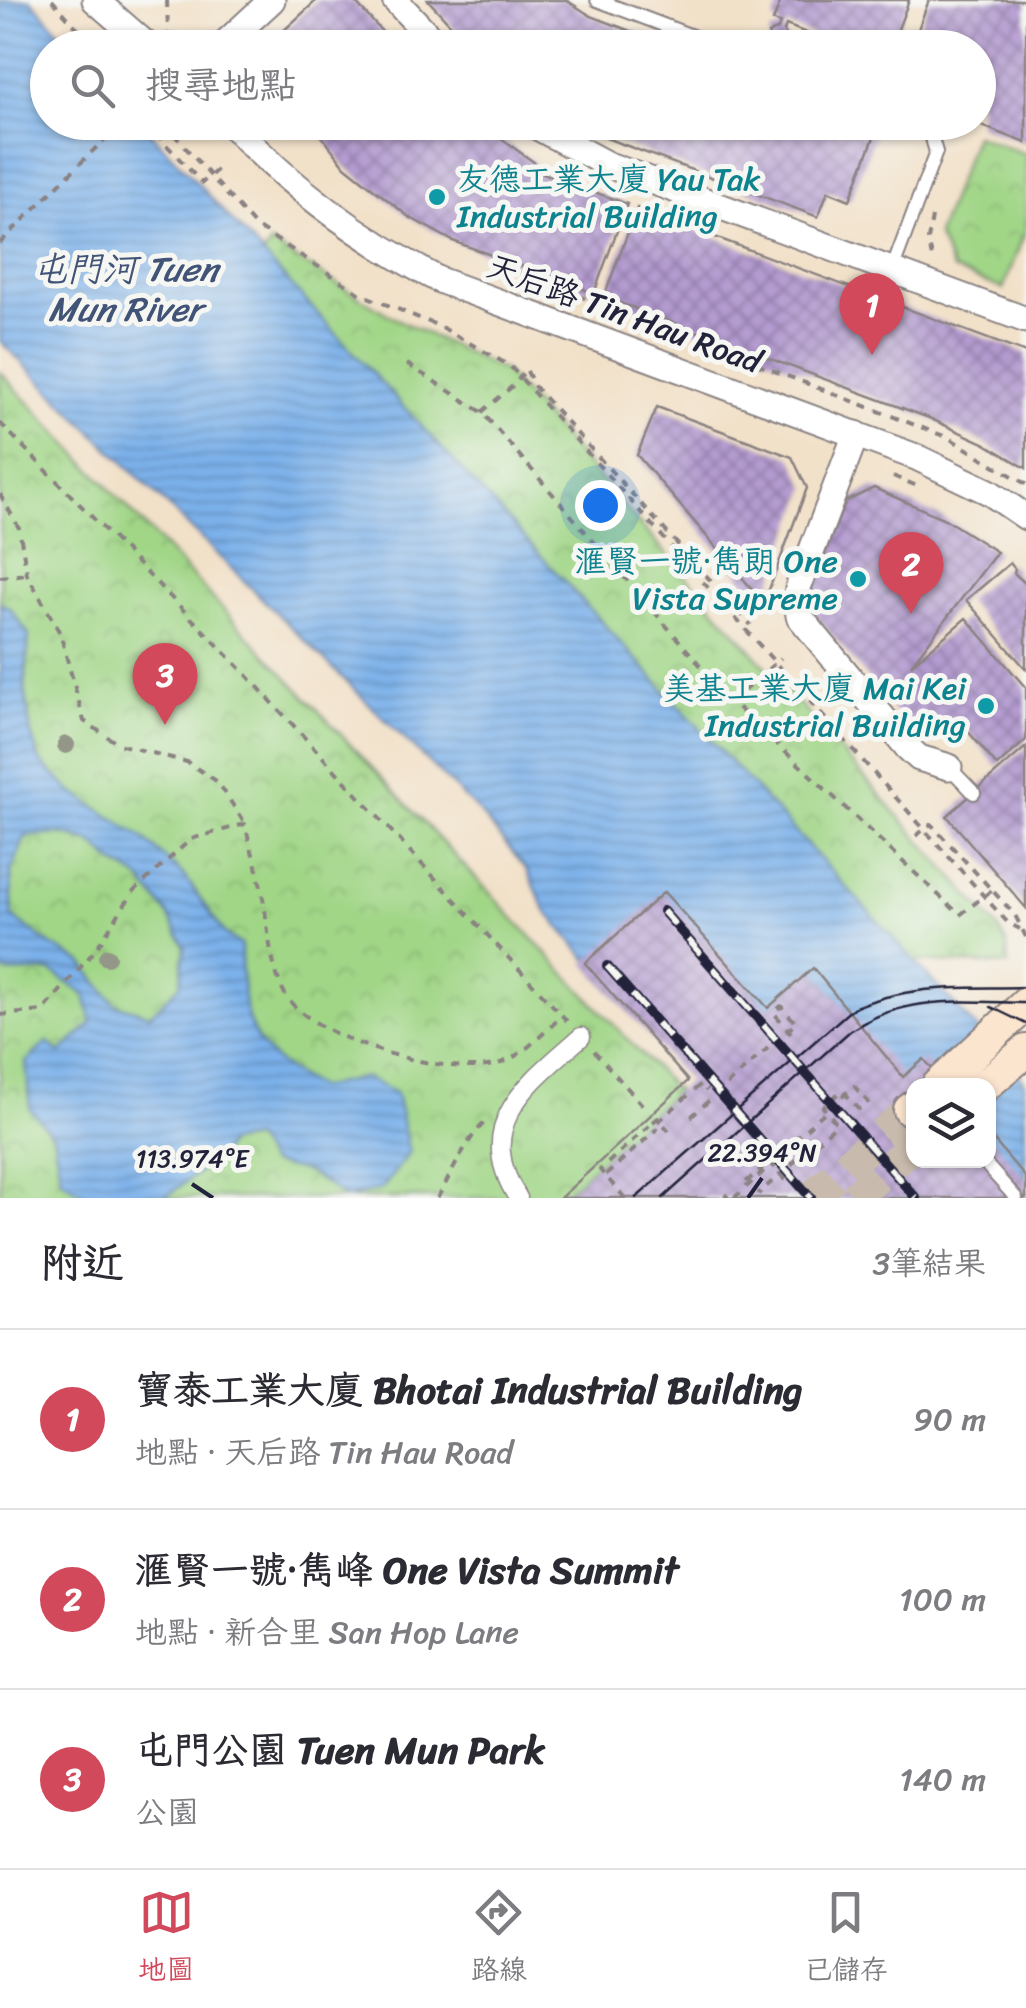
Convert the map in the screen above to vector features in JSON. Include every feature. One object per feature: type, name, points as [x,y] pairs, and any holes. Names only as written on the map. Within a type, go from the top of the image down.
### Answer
[{"type":"main road","points":[[990,1078],[1013,1047],[1026,1004]]},
{"type":"main road","points":[[953,1078],[1013,1047]]},
{"type":"street","points":[[95,0],[141,30]]},
{"type":"street","points":[[240,30],[272,0]]},
{"type":"street","points":[[395,0],[423,30]]},
{"type":"street","name":"天后路 Tin Hau Road","points":[[248,140],[324,210],[375,245],[439,280],[856,434],[953,474],[1026,516]]},
{"type":"street","points":[[561,140],[606,164],[1026,320]]},
{"type":"street","points":[[856,434],[800,584],[799,616],[908,748],[919,758],[948,766]]},
{"type":"street","points":[[518,1198],[503,1174],[499,1142],[507,1114],[523,1091],[581,1036]]},
{"type":"lane","points":[[598,0],[677,30]]},
{"type":"lane","points":[[892,270],[936,152],[932,140]]},
{"type":"lane","points":[[948,766],[974,793]]},
{"type":"lane","points":[[989,1168],[1016,1198]]},
{"type":"path","points":[[52,0],[79,30]]},
{"type":"path","points":[[161,30],[167,0]]},
{"type":"path","points":[[0,243],[104,140]]},
{"type":"path","points":[[162,140],[202,183],[216,170]]},
{"type":"path","points":[[179,140],[255,226],[331,278],[378,304],[441,327],[510,366],[779,660],[1008,922],[1020,929]]},
{"type":"path","points":[[933,213],[928,240],[933,262],[942,274]]},
{"type":"path","points":[[503,267],[932,431],[998,464],[1026,484]]},
{"type":"path","points":[[406,364],[482,412],[732,702],[960,915],[992,890]]},
{"type":"path","points":[[482,412],[526,369],[534,386],[748,627]]},
{"type":"path","points":[[0,424],[244,672],[647,1110]]},
{"type":"path","points":[[890,475],[922,488]]},
{"type":"path","points":[[0,494],[19,528],[27,574],[60,634],[84,722],[118,744],[186,762],[218,782],[245,824],[263,896],[274,972],[288,1000],[328,1030],[378,1052],[428,1064],[480,1068],[503,1063],[562,1016]]},
{"type":"path","points":[[0,577],[27,574]]},
{"type":"path","points":[[732,702],[779,660]]},
{"type":"path","points":[[0,1015],[43,1011],[96,950],[133,892],[191,839],[245,824]]},
{"type":"path","points":[[916,836],[931,824],[1015,915],[1026,937]]},
{"type":"path","points":[[691,1117],[730,1083],[782,1035],[796,1023],[782,1006],[774,1013],[784,1024],[791,1032]]},
{"type":"path","points":[[606,1176],[701,1084],[707,1090]]},
{"type":"path","points":[[746,1182],[813,1122],[827,1110],[840,1098],[854,1086],[868,1102],[859,1110],[850,1100],[842,1090],[822,1107],[830,1115],[843,1132]]},
{"type":"path","points":[[437,1198],[469,1138],[485,1123],[507,1114]]},
{"type":"path","points":[[658,1124],[668,1131]]},
{"type":"path","points":[[625,1198],[600,1170],[658,1124]]},
{"type":"path","points":[[758,1194],[837,1124]]},
{"type":"path","points":[[729,1197],[772,1164],[787,1182]]},
{"type":"green space","points":[[973,140],[988,140],[1026,154],[1026,229],[1003,289],[953,270],[937,235]]},
{"type":"green space","points":[[271,244],[394,318],[504,371],[996,926],[1007,944],[1008,965],[914,961],[263,255]]},
{"type":"green space","points":[[0,372],[676,1091],[560,1198],[0,1198]]},
{"type":"water","name":"屯門河 Tuen Mun River","points":[[0,0],[31,0],[58,30],[30,30],[30,140],[158,140],[1024,1080],[1026,1198],[793,1198],[546,911],[527,870],[480,813],[0,341]]},
{"type":"water","points":[[0,602],[11,609],[29,635],[25,688],[31,734],[40,761],[70,790],[142,837],[184,875],[225,934],[241,945],[247,1014],[263,1047],[277,1061],[319,1088],[364,1077],[396,1093],[409,1153],[382,1189],[346,1198],[310,1173],[269,1163],[254,1139],[228,1143],[217,1159],[164,1198],[89,1198],[61,1179],[53,1136],[30,1109],[26,1062],[47,1042],[60,1053],[92,1023],[85,995],[51,971],[8,973],[0,969]],"holes":[[[62,834],[91,842],[139,878],[166,911],[185,947],[180,985],[150,1015],[115,1004],[82,962],[13,917],[11,872],[26,836]]]},
{"type":"building","points":[[317,0],[353,0],[380,30],[284,30]]},
{"type":"building","points":[[428,0],[566,0],[591,16],[628,30],[456,30]]},
{"type":"building","points":[[781,0],[909,0],[898,30],[799,30],[786,25],[784,30],[776,30],[780,23],[773,21]]},
{"type":"building","points":[[929,0],[1026,0],[1026,143],[996,132],[996,30],[918,30]]},
{"type":"building","points":[[325,140],[503,140],[535,163],[532,169],[627,204],[594,293],[453,241],[409,217],[345,166]]},
{"type":"building","points":[[611,140],[873,140],[850,200],[828,191],[818,217]]},
{"type":"building","points":[[637,208],[1026,353],[1026,468],[929,418],[604,297]]},
{"type":"building","points":[[657,407],[792,457],[807,488],[764,603],[637,455]]},
{"type":"building","points":[[874,488],[945,519],[997,552],[911,665],[966,618],[1026,688],[1026,740],[997,766],[962,724],[902,720],[812,611],[812,588],[845,502]]},
{"type":"building","points":[[1010,563],[1026,584],[1026,669],[966,600]]},
{"type":"building","points":[[1026,747],[1026,908],[947,816]]},
{"type":"building","points":[[664,892],[768,1008],[813,968],[903,1077],[924,1059],[939,1078],[906,1078],[906,1168],[996,1168],[996,1143],[1026,1178],[1026,1198],[560,1198],[688,1081],[585,963]]},
{"type":"tunnel","points":[[810,1198],[906,1114]]},
{"type":"tunnel","points":[[854,1198],[906,1152]]},
{"type":"tram line","points":[[636,1198],[853,1008],[917,991],[1026,987]]},
{"type":"tram line","points":[[663,1198],[850,1031],[871,1019],[935,1003],[1026,1003]]},
{"type":"tram line","points":[[991,1007],[1026,1024]]},
{"type":"railway","points":[[663,911],[916,1198]]},
{"type":"railway","points":[[607,966],[811,1198]]},
{"type":"place","name":"友德工業大廈 Yau Tak Industrial Building","points":[[437,197]]},
{"type":"place","name":"寶泰工業大廈 Bhotai Industrial Building","points":[[872,355]]},
{"type":"place","name":"滙賢一號·雋朗 One Vista Supreme","points":[[858,579]]},
{"type":"place","name":"滙賢一號·雋峰 One Vista Summit","points":[[911,614]]},
{"type":"place","name":"美基工業大廈 Mai Kei Industrial Building","points":[[986,706]]},
{"type":"place","name":"屯門公園 Tuen Mun Park","points":[[165,725]]}]
